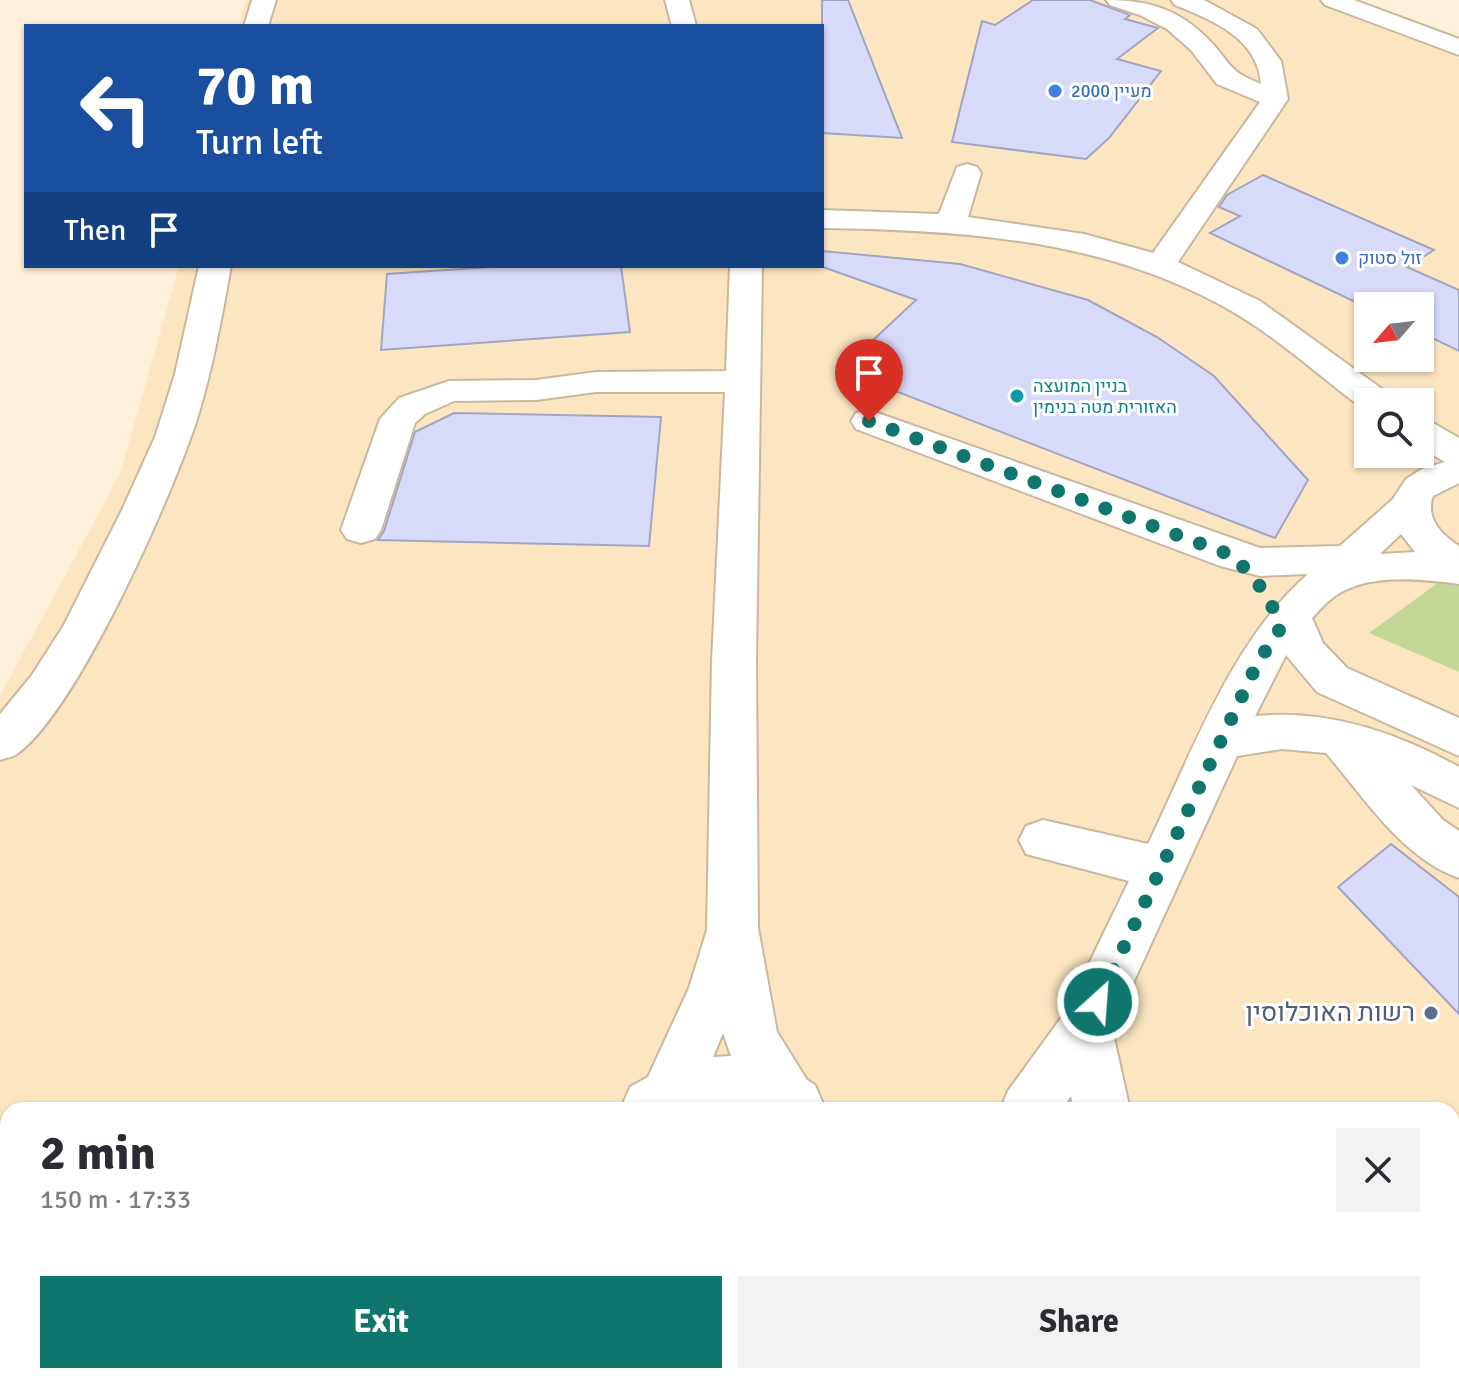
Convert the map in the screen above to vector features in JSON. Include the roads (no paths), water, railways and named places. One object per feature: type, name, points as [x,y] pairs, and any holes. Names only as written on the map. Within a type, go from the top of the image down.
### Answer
[{"type":"street","points":[[257,24],[264,0]]},
{"type":"street","points":[[677,0],[683,24]]},
{"type":"street","points":[[1118,0],[1148,10],[1175,24],[1189,34],[1226,79],[1275,99]]},
{"type":"street","points":[[1159,266],[1275,99],[1276,77],[1265,53],[1251,35],[1183,0]]},
{"type":"street","points":[[1333,0],[1459,48]]},
{"type":"street","points":[[951,225],[967,173]]},
{"type":"street","points":[[824,219],[951,225],[1067,242],[1159,266],[1199,281],[1264,317],[1356,388]]},
{"type":"street","points":[[0,742],[22,721],[70,654],[134,526],[173,436],[195,362],[215,268]]},
{"type":"street","points":[[746,268],[734,661],[732,928],[751,1039],[794,1102]]},
{"type":"street","points":[[361,530],[398,419],[412,406],[430,397],[449,391],[536,390],[596,382],[743,381]]},
{"type":"street","points":[[869,421],[1234,556],[1260,562],[1311,598]]},
{"type":"street","points":[[1434,439],[1459,454]]},
{"type":"street","points":[[1052,1102],[1258,662],[1412,481],[1459,470]]},
{"type":"street","points":[[1412,481],[1414,523],[1426,540],[1459,568]]},
{"type":"street","points":[[1234,556],[1269,597],[1311,598],[1369,569],[1399,565],[1459,568]]},
{"type":"street","points":[[1311,598],[1306,652],[1332,680],[1459,738]]},
{"type":"street","points":[[1220,743],[1266,730],[1300,730],[1340,737],[1411,761],[1459,789]]},
{"type":"street","points":[[1340,737],[1426,834],[1459,857]]},
{"type":"street","points":[[1043,840],[1162,868]]},
{"type":"street","points":[[657,1102],[715,988],[732,928]]},
{"type":"street","points":[[1085,1029],[1100,1102]]},
{"type":"street","points":[[657,1102],[698,1084],[727,1081],[757,1086],[791,1102]]},
{"type":"place","name":"מעיין 2000","points":[[1055,91]]},
{"type":"place","name":"זול סטוק","points":[[1342,258]]},
{"type":"place","name":"בניין המועצה האזורית מטה בנימין","points":[[1017,396]]},
{"type":"place","name":"רשות האוכלוסין","points":[[1431,1013]]}]
